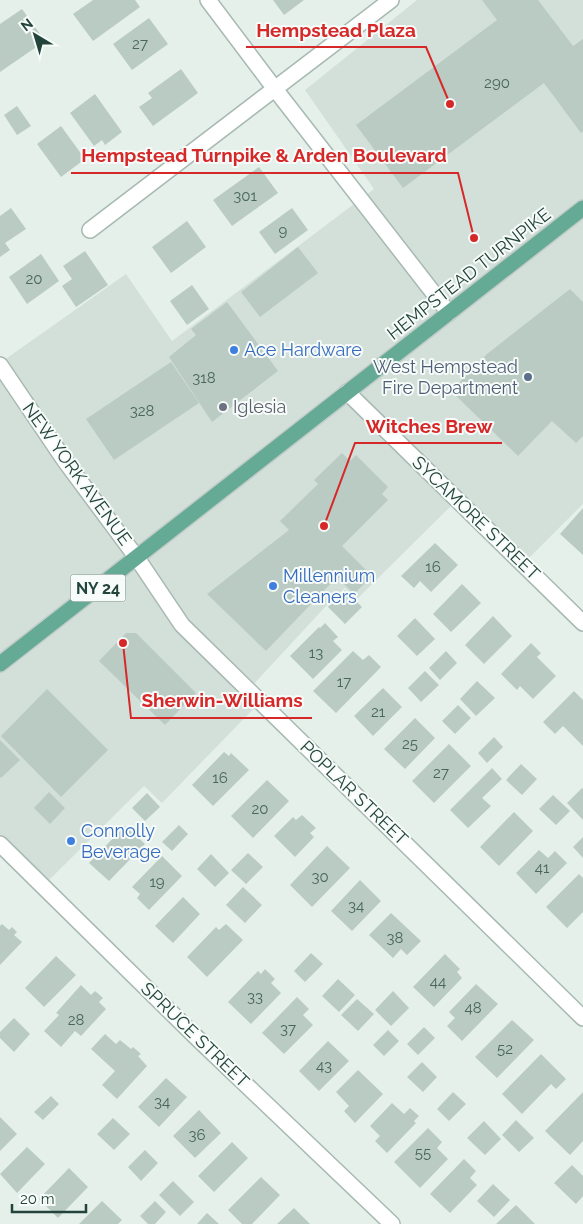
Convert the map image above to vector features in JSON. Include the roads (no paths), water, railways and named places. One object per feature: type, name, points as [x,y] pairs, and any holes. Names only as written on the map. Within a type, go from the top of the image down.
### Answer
[{"type":"main road","name":"HEMPSTEAD TURNPIKE","points":[[0,664],[583,208]]},
{"type":"street","points":[[208,0],[449,313]]},
{"type":"street","points":[[90,230],[391,0]]},
{"type":"street","name":"NEW YORK AVENUE","points":[[0,365],[65,461],[137,558]]},
{"type":"street","name":"SYCAMORE STREET","points":[[348,392],[583,623]]},
{"type":"street","name":"POPLAR STREET","points":[[137,558],[182,625],[583,1018]]},
{"type":"street","name":"SPRUCE STREET","points":[[0,844],[392,1224]]},
{"type":"place","name":"Hempstead Plaza","points":[[450,104]]},
{"type":"place","name":"Hempstead Turnpike & Arden Boulevard","points":[[474,238]]},
{"type":"place","name":"Ace Hardware","points":[[234,350]]},
{"type":"place","name":"West Hempstead Fire Department","points":[[528,377]]},
{"type":"place","name":"Iglesia","points":[[223,407]]},
{"type":"place","name":"Witches Brew","points":[[324,526]]},
{"type":"place","name":"Millennium Cleaners","points":[[273,586]]},
{"type":"place","name":"Sherwin-Williams","points":[[123,643]]},
{"type":"place","name":"Connolly Beverage","points":[[71,841]]}]
